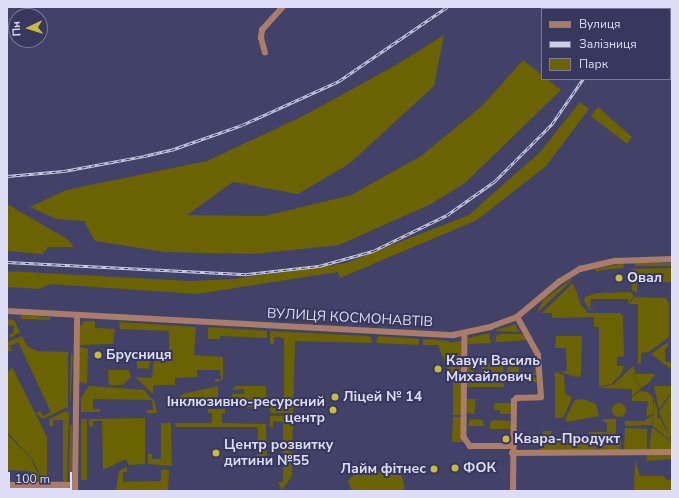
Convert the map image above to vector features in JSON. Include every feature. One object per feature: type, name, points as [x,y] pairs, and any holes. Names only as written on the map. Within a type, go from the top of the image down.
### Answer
[{"type":"street","points":[[265,54],[261,38],[262,30],[283,7]]},
{"type":"street","name":"ВУЛИЦЯ КОСМОНАВТІВ","points":[[7,311],[443,335],[465,334],[517,317],[559,282],[580,269],[616,261],[672,259]]},
{"type":"street","points":[[7,485],[75,488],[77,316]]},
{"type":"street","points":[[513,491],[512,453],[515,399],[542,397],[538,354],[517,317]]},
{"type":"street","points":[[465,334],[464,438],[470,446],[513,446]]},
{"type":"street","points":[[512,453],[672,452]]},
{"type":"green space","points":[[444,35],[434,86],[349,164],[298,194],[233,182],[187,215],[265,216],[351,195],[421,156],[482,106],[523,60],[541,74],[541,80],[548,80],[561,90],[465,183],[431,204],[339,245],[253,254],[165,252],[95,241],[84,221],[56,219],[30,207],[66,190],[207,161],[307,114],[396,65]]},
{"type":"green space","points":[[580,102],[589,109],[546,166],[477,220],[340,278],[338,272],[197,294],[51,284],[39,289],[7,287],[7,271],[189,281],[233,279],[346,263],[469,215],[540,152]]},
{"type":"green space","points":[[598,107],[632,137],[627,144],[591,116]]},
{"type":"green space","points":[[7,204],[67,239],[74,247],[48,247],[43,254],[7,251]]},
{"type":"green space","points":[[624,263],[623,268],[601,270],[597,272],[594,269]]},
{"type":"green space","points":[[635,263],[672,263],[672,266],[635,266]]},
{"type":"green space","points":[[672,268],[672,282],[637,283],[637,292],[640,294],[632,290],[630,269]]},
{"type":"green space","points":[[571,279],[572,280],[537,313],[543,300]]},
{"type":"green space","points":[[573,283],[581,305],[588,313],[620,313],[623,316],[624,356],[617,357],[617,366],[624,366],[622,373],[611,384],[599,387],[599,327],[594,327],[594,317],[552,318],[552,313],[542,313]]},
{"type":"green space","points":[[630,292],[634,296],[628,304],[628,299],[591,299],[590,308],[594,310],[590,310],[584,301],[585,297],[597,293]]},
{"type":"green space","points":[[635,297],[666,298],[669,303],[669,337],[649,352],[641,353],[641,363],[638,364],[638,304],[629,304]]},
{"type":"green space","points":[[21,315],[50,317],[50,320],[21,319]]},
{"type":"green space","points":[[7,319],[14,320],[20,332],[10,338],[9,334],[13,334],[14,326],[7,325]]},
{"type":"green space","points":[[84,321],[95,321],[95,328],[115,329],[113,344],[80,345],[80,327]]},
{"type":"green space","points":[[119,322],[196,327],[194,355],[223,357],[223,379],[215,383],[215,379],[221,379],[220,370],[197,370],[197,377],[175,378],[175,385],[153,385],[153,394],[135,377],[152,378],[154,360],[169,360],[169,331],[120,329]]},
{"type":"green space","points":[[515,324],[520,332],[495,331],[496,330]]},
{"type":"green space","points":[[208,327],[267,331],[267,338],[220,336],[220,339],[208,339]]},
{"type":"green space","points":[[270,331],[368,336],[371,337],[372,343],[295,341],[293,413],[270,413],[270,400],[274,400],[274,407],[284,406],[284,338],[274,337],[274,344],[270,344]]},
{"type":"green space","points":[[489,333],[491,343],[468,344],[468,338]]},
{"type":"green space","points":[[501,334],[524,334],[528,340],[496,342],[496,336]]},
{"type":"green space","points":[[22,336],[27,346],[37,351],[68,352],[68,407],[42,419],[36,413],[40,411],[43,416],[51,412],[18,342],[10,346],[12,351],[7,351],[7,342]]},
{"type":"green space","points":[[378,336],[419,339],[419,345],[376,343]]},
{"type":"green space","points":[[556,336],[582,336],[581,376],[576,377],[560,372],[567,371],[566,348],[555,348]]},
{"type":"green space","points":[[423,339],[449,341],[449,343],[464,340],[464,379],[460,381],[464,392],[464,415],[453,415],[453,382],[438,345],[423,345]]},
{"type":"green space","points":[[668,342],[668,347],[665,350],[665,361],[672,363],[672,370],[651,354]]},
{"type":"green space","points":[[81,347],[88,349],[87,384],[79,382],[79,349]]},
{"type":"green space","points":[[71,353],[73,355],[70,406],[70,388]]},
{"type":"green space","points":[[533,357],[536,357],[538,375],[507,374],[507,361],[518,360],[522,362],[519,364],[519,373],[535,373]]},
{"type":"green space","points":[[137,359],[150,360],[149,369],[138,368],[137,371]]},
{"type":"green space","points":[[503,362],[504,387],[467,387],[467,364],[473,364],[474,372],[481,371],[482,364]]},
{"type":"green space","points":[[634,366],[635,374],[655,374],[650,382],[641,388],[630,369]]},
{"type":"green space","points":[[12,367],[47,437],[47,482],[42,479],[33,460],[7,432],[7,373]]},
{"type":"green space","points":[[630,369],[641,389],[632,396],[632,389],[600,388],[614,384]]},
{"type":"green space","points":[[108,370],[129,370],[131,377],[122,385],[109,385]]},
{"type":"green space","points":[[555,372],[564,375],[565,393],[572,398],[563,418],[555,418]]},
{"type":"green space","points":[[537,378],[538,382],[505,383],[506,379]]},
{"type":"green space","points":[[89,386],[144,390],[155,402],[157,413],[147,413],[147,410],[153,410],[152,400],[93,399],[93,409],[100,409],[100,412],[81,412],[81,398]]},
{"type":"green space","points":[[218,386],[218,402],[214,402],[214,407],[175,408],[175,401],[183,394]]},
{"type":"green space","points":[[235,386],[266,386],[267,407],[222,407],[222,401],[232,398],[232,394],[244,394],[244,389],[232,390]]},
{"type":"green space","points":[[654,386],[672,386],[672,391],[659,409]]},
{"type":"green space","points":[[641,391],[648,392],[653,398],[653,414],[646,416],[648,401],[632,401],[632,397]]},
{"type":"green space","points":[[672,393],[672,414],[666,415],[672,415],[672,439],[659,412]]},
{"type":"green space","points":[[466,399],[476,399],[474,415],[467,412]]},
{"type":"green space","points":[[583,399],[596,404],[599,416],[567,422],[565,419],[575,400]]},
{"type":"green space","points":[[654,400],[657,408],[657,419],[660,417],[671,441],[653,426]]},
{"type":"green space","points":[[494,403],[512,403],[512,414],[500,414],[500,410],[494,410]]},
{"type":"green space","points":[[619,403],[624,405],[626,410],[624,415],[619,417],[614,415],[612,410],[614,405]]},
{"type":"green space","points":[[208,409],[225,409],[225,413],[222,413],[222,423],[266,424],[267,461],[257,462],[258,427],[176,427],[175,423],[212,423],[212,413],[208,413]]},
{"type":"green space","points":[[66,411],[69,413],[67,484],[50,483],[49,481],[63,481],[63,420],[53,420],[53,426],[49,426],[49,419]]},
{"type":"green space","points":[[653,415],[652,425],[625,426],[625,421],[644,421]]},
{"type":"green space","points":[[270,416],[293,416],[292,476],[282,490],[278,482],[283,482],[283,422],[273,421],[273,427],[270,427]]},
{"type":"green space","points":[[453,417],[464,417],[463,442],[452,442]]},
{"type":"green space","points":[[145,418],[145,464],[129,465],[126,459],[103,470],[102,421],[93,421],[93,427],[89,426],[89,419]]},
{"type":"green space","points":[[81,419],[87,419],[87,480],[81,480]]},
{"type":"green space","points":[[470,419],[482,420],[485,426],[468,426]]},
{"type":"green space","points":[[603,419],[616,419],[616,440],[621,441],[620,450],[608,451],[598,448],[587,451],[537,451],[542,447],[543,431],[551,431],[551,439],[589,438],[589,432],[607,432],[607,422],[603,422]]},
{"type":"green space","points":[[494,420],[510,421],[512,429],[490,429],[490,422]]},
{"type":"green space","points":[[161,423],[171,423],[172,466],[148,464],[148,454],[152,454],[152,459],[161,459]]},
{"type":"green space","points":[[70,425],[72,425],[72,483],[69,484]]},
{"type":"green space","points":[[652,427],[671,442],[672,451],[649,450]]},
{"type":"green space","points":[[625,428],[647,429],[647,450],[624,449]]},
{"type":"green space","points":[[7,434],[32,460],[42,483],[26,483],[26,480],[31,480],[31,471],[7,470]]},
{"type":"green space","points":[[672,453],[672,459],[646,461],[648,454]]},
{"type":"green space","points":[[635,459],[640,476],[664,476],[666,480],[672,480],[672,491],[634,491]]},
{"type":"green space","points":[[127,468],[127,472],[123,472],[123,482],[161,481],[161,470],[169,470],[168,491],[116,490],[119,471]]},
{"type":"green space","points":[[356,472],[396,472],[401,474],[405,487],[402,491],[352,491],[348,481]]},
{"type":"green space","points":[[7,487],[44,487],[47,491],[7,491]]},
{"type":"railway","points":[[7,176],[64,171],[144,156],[171,150],[242,125],[339,81],[447,7]]},
{"type":"railway","points":[[7,262],[247,274],[319,266],[373,251],[447,215],[495,181],[552,124],[582,80]]},
{"type":"place","name":"Овал","points":[[619,278]]},
{"type":"place","name":"Брусниця","points":[[98,355]]},
{"type":"place","name":"Кавун Василь Михайлович","points":[[438,369]]},
{"type":"place","name":"Ліцей № 14","points":[[335,397]]},
{"type":"place","name":"Інклюзивно-ресурсний центр","points":[[333,410]]},
{"type":"place","name":"Квара-Продукт","points":[[506,439]]},
{"type":"place","name":"Центр розвитку дитини №55","points":[[216,453]]},
{"type":"place","name":"ФОК","points":[[455,468]]},
{"type":"place","name":"Лайм фітнес","points":[[434,469]]}]
